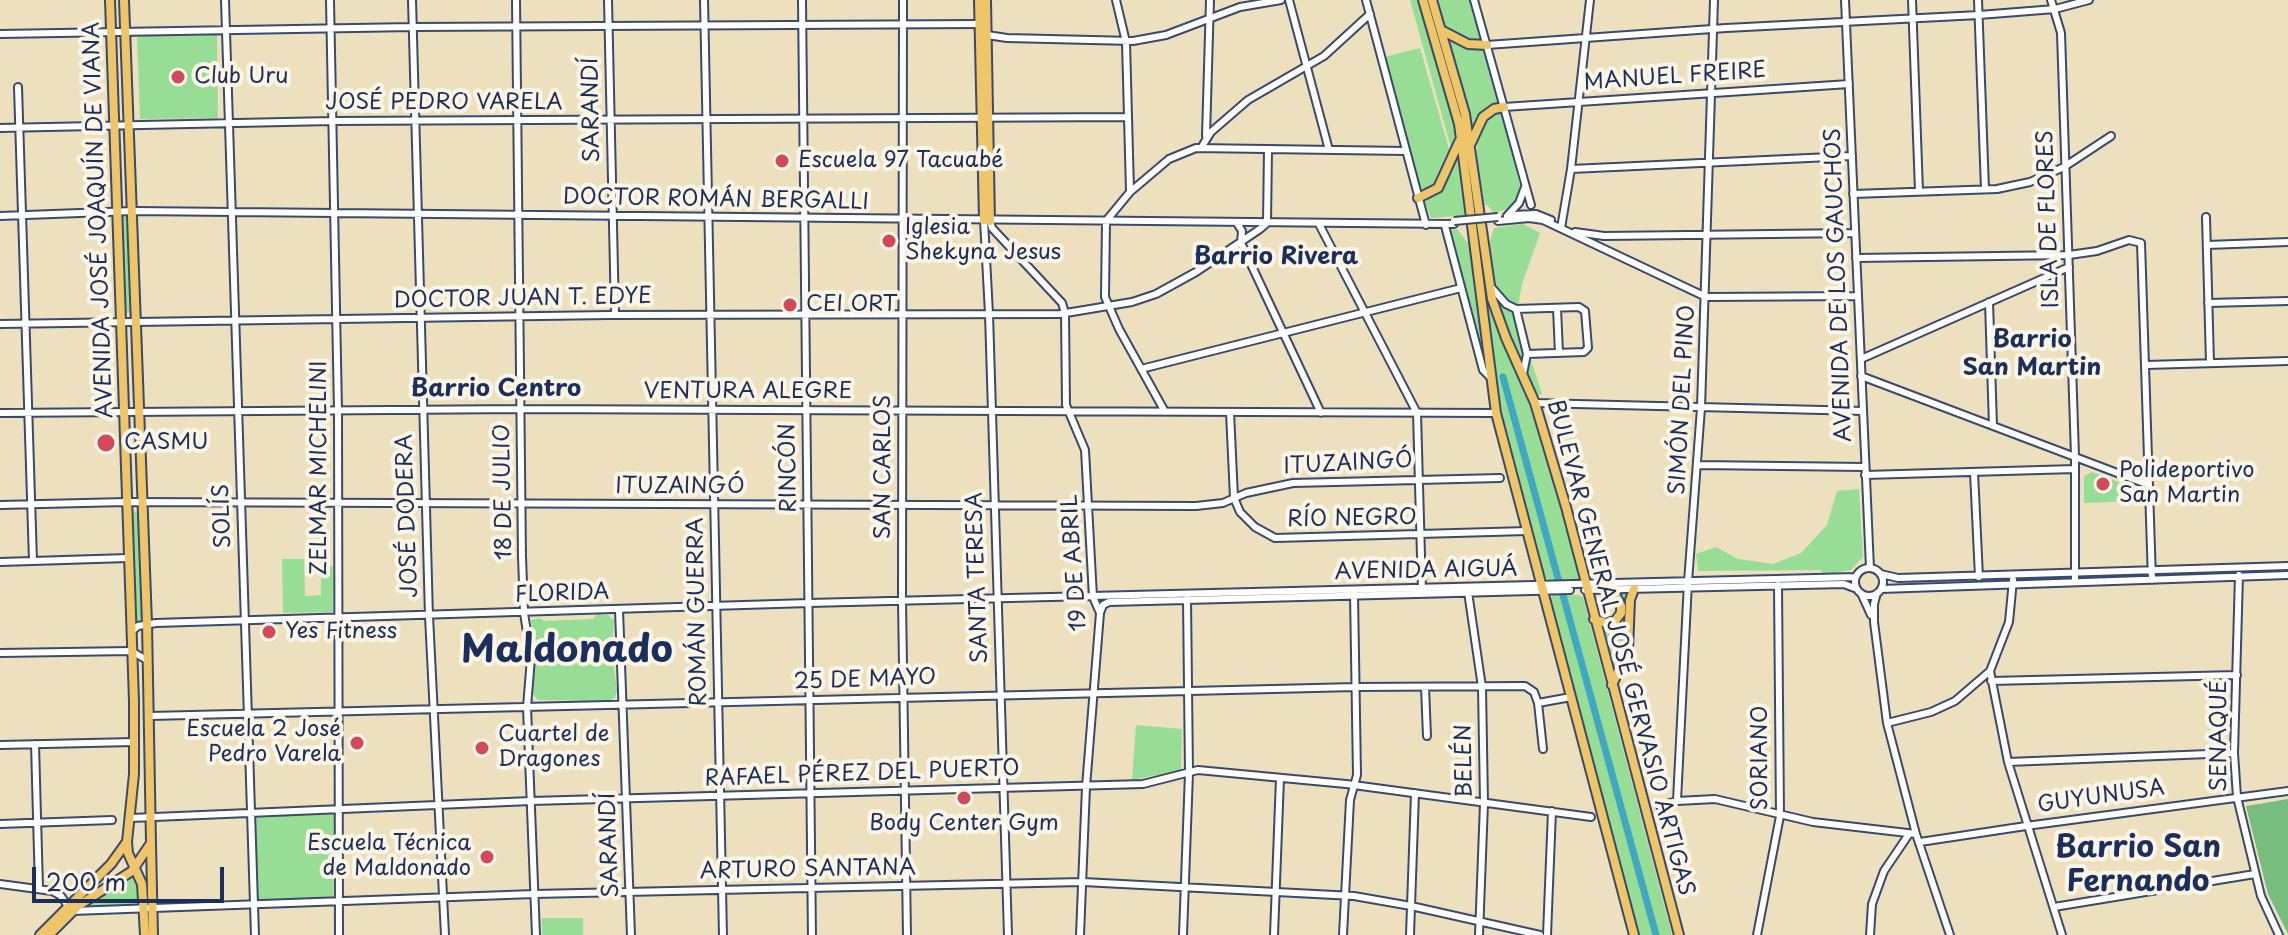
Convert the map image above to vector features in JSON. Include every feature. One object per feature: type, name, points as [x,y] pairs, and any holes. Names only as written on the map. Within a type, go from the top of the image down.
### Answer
[{"type":"main road","name":"AVENIDA JOSÉ JOAQUÍN DE VIANA","points":[[110,0],[134,701],[134,762],[127,842],[142,884],[153,935]]},
{"type":"main road","name":"AVENIDA JOSÉ JOAQUÍN DE VIANA","points":[[124,0],[151,757],[152,815],[145,935]]},
{"type":"main road","points":[[979,0],[987,220]]},
{"type":"main road","points":[[984,118],[986,0]]},
{"type":"main road","points":[[1423,0],[1461,137],[1496,413],[1634,935]]},
{"type":"main road","name":"BULEVAR GENERAL JOSÉ GERVASIO ARTIGAS","points":[[1432,0],[1443,31],[1471,144],[1490,287],[1497,316],[1535,403],[1679,935]]},
{"type":"main road","points":[[1443,31],[1468,44],[1487,45]]},
{"type":"main road","points":[[1471,144],[1483,117],[1494,109],[1504,107]]},
{"type":"main road","points":[[1418,198],[1438,188],[1461,137]]},
{"type":"main road","points":[[1612,685],[1628,650],[1630,600],[1634,589]]},
{"type":"main road","points":[[1594,619],[1606,623],[1615,621],[1621,613],[1615,594],[1605,590]]},
{"type":"main road","points":[[134,701],[140,711],[150,716]]},
{"type":"main road","points":[[134,742],[138,742],[151,757],[143,768],[134,762]]},
{"type":"main road","points":[[49,935],[127,842]]},
{"type":"main road","points":[[40,935],[70,909],[135,868],[151,843]]},
{"type":"street","name":"SOLÍS","points":[[225,0],[255,935]]},
{"type":"street","name":"ZELMAR MICHELINI","points":[[330,0],[338,410],[339,935]]},
{"type":"street","name":"JOSÉ DODERA","points":[[412,0],[429,616],[445,935]]},
{"type":"street","name":"18 DE JULIO","points":[[516,0],[524,613],[531,658],[527,707],[536,935]]},
{"type":"street","name":"SARANDÍ","points":[[608,0],[615,315]]},
{"type":"street","name":"ROMÁN GUERRA","points":[[704,0],[723,935]]},
{"type":"street","name":"RINCÓN","points":[[802,0],[812,935]]},
{"type":"street","name":"SAN CARLOS","points":[[903,0],[902,600],[907,935]]},
{"type":"street","points":[[1116,0],[1126,42],[1130,192]]},
{"type":"street","points":[[1206,138],[1210,0]]},
{"type":"street","points":[[987,35],[1126,42],[1166,35],[1240,7],[1281,0]]},
{"type":"street","points":[[1289,0],[1329,150]]},
{"type":"street","points":[[1366,0],[1418,198],[1429,224]]},
{"type":"street","points":[[1474,0],[1531,205]]},
{"type":"street","points":[[1562,227],[1590,0]]},
{"type":"street","name":"SIMÓN DEL PINO","points":[[1677,801],[1701,408],[1714,0]]},
{"type":"street","name":"AVENIDA DE LOS GAUCHOS","points":[[1845,0],[1870,568]]},
{"type":"street","points":[[1912,0],[1919,191]]},
{"type":"street","points":[[1978,0],[1985,189]]},
{"type":"street","name":"ISLA DE FLORES","points":[[2051,0],[2061,33],[2075,456],[2075,582]]},
{"type":"street","points":[[1487,45],[1979,15],[2055,9],[2089,0]]},
{"type":"street","points":[[1201,148],[1206,138],[1248,100],[1341,43],[1370,14]]},
{"type":"street","points":[[0,34],[413,27],[979,24]]},
{"type":"street","name":"MANUEL FREIRE","points":[[1504,107],[1849,84]]},
{"type":"street","points":[[18,87],[33,561]]},
{"type":"street","name":"JOSÉ PEDRO VARELA","points":[[0,128],[332,121],[1128,117]]},
{"type":"street","points":[[1853,194],[1985,189],[2030,182],[2064,167],[2111,136]]},
{"type":"street","points":[[1267,223],[1268,149]]},
{"type":"street","points":[[1164,410],[1107,306],[1106,221],[1130,192],[1169,159],[1185,150],[1406,151]]},
{"type":"street","points":[[1571,169],[1852,156]]},
{"type":"street","points":[[1507,216],[1519,203],[1525,187]]},
{"type":"street","name":"DOCTOR ROMÁN BERGALLI","points":[[0,216],[133,211],[1319,224],[1429,224],[1498,219]]},
{"type":"street","points":[[1498,219],[1539,214],[1706,297],[1858,296]]},
{"type":"street","points":[[2206,217],[2210,363]]},
{"type":"street","points":[[1498,219],[1536,218],[1583,234],[1604,236],[1855,233]]},
{"type":"street","name":"19 DE ABRIL","points":[[987,220],[1062,303],[1069,410],[1085,450],[1093,597],[1100,613],[1086,787],[1080,935]]},
{"type":"street","name":"SANTA TERESA","points":[[987,220],[1008,935]]},
{"type":"street","name":"DOCTOR ROMÁN BERGALLI","points":[[1429,224],[1445,226],[1454,222]]},
{"type":"street","points":[[1237,223],[1242,231],[1241,243],[1321,413]]},
{"type":"street","name":"DOCTOR JUAN T. EDYE","points":[[0,324],[615,315],[1065,313],[1144,299],[1169,289],[1267,223]]},
{"type":"street","points":[[1319,224],[1417,413],[1422,592]]},
{"type":"street","points":[[1445,226],[1483,370],[1490,377]]},
{"type":"street","points":[[986,240],[998,234]]},
{"type":"street","points":[[1856,258],[2069,255],[2105,249],[2129,240],[2142,246],[2152,580]]},
{"type":"street","points":[[2207,245],[2288,242]]},
{"type":"street","points":[[1861,359],[2069,267]]},
{"type":"street","points":[[1490,287],[1506,304],[1516,309],[1583,308],[1588,348],[1584,352],[1527,354]]},
{"type":"street","points":[[1141,369],[1461,288]]},
{"type":"street","points":[[2208,303],[2288,301]]},
{"type":"street","points":[[1989,302],[1993,426]]},
{"type":"street","points":[[1046,313],[1058,309],[1062,303]]},
{"type":"street","points":[[1557,308],[1559,353]]},
{"type":"street","points":[[1516,309],[1527,354],[1523,374]]},
{"type":"street","points":[[2146,365],[2288,361]]},
{"type":"street","points":[[1861,376],[2149,485]]},
{"type":"street","points":[[1535,403],[1863,411]]},
{"type":"street","name":"VENTURA ALEGRE","points":[[0,413],[521,409],[1496,413]]},
{"type":"street","points":[[1230,412],[1234,498]]},
{"type":"street","points":[[1698,465],[1865,471],[2075,469]]},
{"type":"street","points":[[1974,472],[1979,585]]},
{"type":"street","name":"ITUZAINGÓ","points":[[0,505],[126,502],[1196,506],[1223,503],[1271,486],[1293,483],[1500,478]]},
{"type":"street","name":"RÍO NEGRO","points":[[1234,498],[1240,512],[1255,527],[1275,538],[1527,531]]},
{"type":"street","points":[[0,562],[128,558]]},
{"type":"street","points":[[1859,591],[1871,595],[1879,591],[1979,585],[2075,572],[2288,566]]},
{"type":"street","name":"SENAQUÉ","points":[[2239,567],[2234,753],[2237,797],[2261,896],[2279,935]]},
{"type":"street","points":[[1874,622],[1859,591],[1856,577],[1861,570],[1870,568],[1898,578],[1979,576],[2075,582],[2288,575]]},
{"type":"street","points":[[2191,568],[2191,578]]},
{"type":"street","points":[[1881,574],[1883,580],[1874,604],[1874,622],[1887,723],[1912,834],[1920,842],[1950,935]]},
{"type":"street","name":"AVENIDA AIGUÁ","points":[[1778,583],[1856,577]]},
{"type":"street","points":[[2013,579],[2009,622],[1990,671],[1991,681],[2008,762],[2062,935]]},
{"type":"street","name":"AVENIDA AIGUÁ","points":[[997,598],[1187,599],[1778,583],[1844,584],[1859,591]]},
{"type":"street","name":"SORIANO","points":[[1757,935],[1780,816],[1778,583]]},
{"type":"street","name":"AVENIDA AIGUÁ","points":[[1586,588],[1605,590],[1688,585]]},
{"type":"street","name":"BELÉN","points":[[1468,591],[1482,687],[1484,803],[1479,935]]},
{"type":"street","points":[[1343,935],[1350,800],[1357,775],[1354,594]]},
{"type":"street","name":"FLORIDA","points":[[131,632],[147,623],[997,598]]},
{"type":"street","name":"AVENIDA AIGUÁ","points":[[1100,613],[1105,603],[1136,599]]},
{"type":"street","points":[[1183,935],[1189,773],[1187,599]]},
{"type":"street","name":"SARANDÍ","points":[[619,610],[631,935]]},
{"type":"street","points":[[0,653],[131,651],[147,660]]},
{"type":"street","points":[[1887,723],[1931,712],[1955,701],[1990,671]]},
{"type":"street","points":[[1991,681],[2237,675]]},
{"type":"street","name":"25 DE MAYO","points":[[150,716],[1356,687],[1528,687],[1534,692],[1538,703]]},
{"type":"street","points":[[1425,687],[1427,736]]},
{"type":"street","points":[[1543,749],[1538,703],[1571,697]]},
{"type":"street","points":[[0,745],[134,742]]},
{"type":"street","points":[[35,744],[39,889]]},
{"type":"street","points":[[2008,762],[2234,753]]},
{"type":"street","name":"RAFAEL PÉREZ DEL PUERTO","points":[[131,818],[531,801],[1086,787],[1154,783],[1198,770],[1354,785],[1591,817]]},
{"type":"street","points":[[1274,935],[1280,778]]},
{"type":"street","name":"GUYUNUSA","points":[[1920,842],[2288,791]]},
{"type":"street","points":[[1410,935],[1415,793]]},
{"type":"street","points":[[1660,806],[1677,801],[1715,799],[1780,816],[1912,834]]},
{"type":"street","points":[[1547,935],[1552,811]]},
{"type":"street","points":[[0,824],[112,820]]},
{"type":"street","points":[[1870,935],[1872,904],[1880,882],[1890,861],[1912,834]]},
{"type":"street","points":[[2054,907],[2255,874]]},
{"type":"street","name":"ARTURO SANTANA","points":[[70,909],[148,910],[534,894],[1083,882],[1344,896],[1411,906],[1540,935]]},
{"type":"street","points":[[0,884],[56,893],[70,909]]},
{"type":"green space","points":[[1410,0],[1419,0],[1453,116],[1456,136],[1451,155],[1451,148]]},
{"type":"green space","points":[[1436,0],[1471,0],[1482,41],[1467,40],[1446,28]]},
{"type":"green space","name":"Club Uru","points":[[217,35],[218,118],[140,119],[137,36]]},
{"type":"green space","points":[[1448,39],[1485,51],[1499,101],[1476,122],[1472,130]]},
{"type":"green space","points":[[1420,48],[1449,149],[1434,183],[1424,191],[1418,184],[1384,57]]},
{"type":"green space","points":[[1502,111],[1520,187],[1516,199],[1507,209],[1494,213],[1487,205],[1482,205],[1476,156],[1483,123],[1494,113]]},
{"type":"green space","points":[[1460,154],[1468,215],[1431,218],[1425,202],[1442,188]]},
{"type":"green space","points":[[121,215],[129,215],[132,310],[128,313],[124,311]]},
{"type":"green space","points":[[1523,224],[1540,233],[1522,284],[1518,306],[1542,394],[1537,396],[1501,314],[1488,248],[1494,228]]},
{"type":"green space","points":[[1457,229],[1471,247],[1484,362],[1449,230]]},
{"type":"green space","points":[[1479,232],[1490,304],[1541,431],[1579,579],[1565,583],[1552,583],[1544,576],[1500,409],[1476,233]]},
{"type":"green space","name":"Polideportivo San Martin","points":[[2092,472],[2143,491],[2144,498],[2141,501],[2084,503],[2084,476]]},
{"type":"green space","points":[[1859,489],[1863,557],[1851,570],[1827,574],[1822,574],[1821,570],[1698,571],[1696,554],[1716,547],[1738,559],[1773,564],[1801,553],[1827,525],[1837,491]]},
{"type":"green space","points":[[131,513],[140,514],[143,620],[134,624]]},
{"type":"green space","points":[[282,559],[304,559],[305,596],[321,595],[321,566],[333,566],[333,612],[283,613]]},
{"type":"green space","points":[[1617,592],[1628,595],[1626,645],[1614,672],[1602,627],[1614,627],[1623,619],[1625,606]]},
{"type":"green space","points":[[1553,595],[1583,597],[1672,935],[1639,935],[1550,599]]},
{"type":"green space","points":[[597,614],[608,615],[614,620],[612,655],[617,690],[615,698],[608,701],[538,700],[533,694],[535,660],[531,620],[593,619]]},
{"type":"green space","points":[[1136,725],[1182,729],[1181,770],[1132,780]]},
{"type":"green space","points":[[2288,799],[2288,934],[2268,894],[2246,806]]},
{"type":"green space","points":[[334,814],[333,900],[257,902],[255,816]]},
{"type":"green space","points":[[135,875],[139,889],[140,905],[87,908]]},
{"type":"green space","points":[[542,918],[583,918],[583,935],[542,935]]},
{"type":"waterway","points":[[1503,377],[1559,582]]},
{"type":"waterway","points":[[1563,595],[1656,935]]},
{"type":"place","name":"Club Uru","points":[[178,77]]},
{"type":"place","name":"Escuela 97 Tacuabé","points":[[782,161]]},
{"type":"place","name":"Iglesia Shekyna Jesus","points":[[889,241]]},
{"type":"place","name":"CEI ORT","points":[[790,305]]},
{"type":"place","name":"CASMU","points":[[106,443]]},
{"type":"place","name":"Polideportivo San Martin","points":[[2103,484]]},
{"type":"place","name":"Yes Fitness","points":[[269,632]]},
{"type":"place","name":"Escuela 2 José Pedro Varela","points":[[357,743]]},
{"type":"place","name":"Cuartel de Dragones","points":[[482,748]]},
{"type":"place","name":"Body Center Gym","points":[[964,798]]},
{"type":"place","name":"Escuela Técnica de Maldonado","points":[[487,857]]},
{"type":"district","name":"Barrio Rivera","points":[[1276,257]]},
{"type":"district","name":"Barrio San Martin","points":[[2032,354]]},
{"type":"district","name":"Barrio Centro","points":[[496,389]]},
{"type":"district","name":"Maldonado","points":[[567,652]]},
{"type":"district","name":"Barrio San Fernando","points":[[2138,866]]}]
